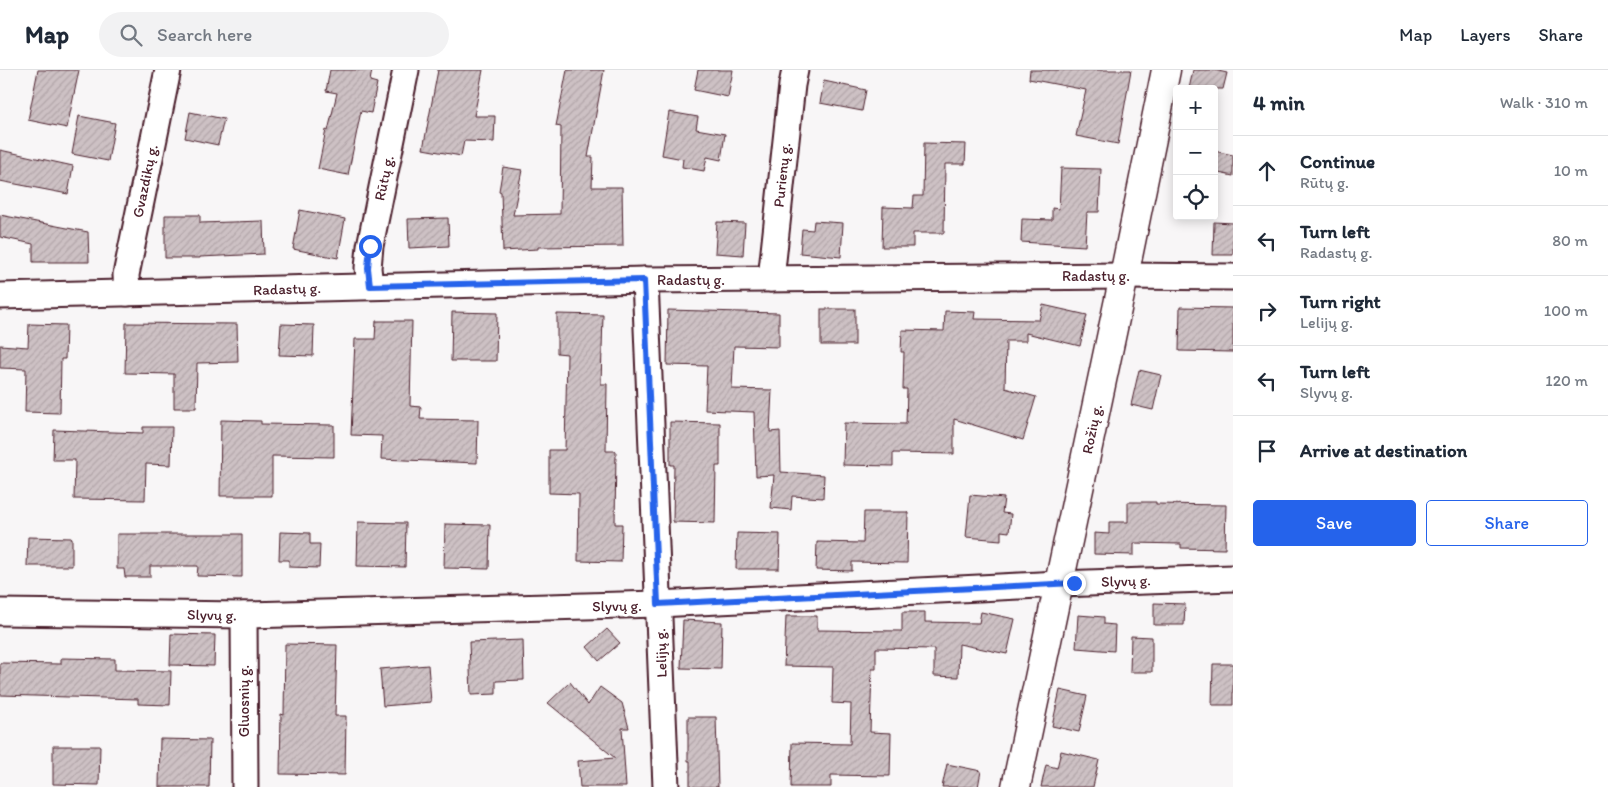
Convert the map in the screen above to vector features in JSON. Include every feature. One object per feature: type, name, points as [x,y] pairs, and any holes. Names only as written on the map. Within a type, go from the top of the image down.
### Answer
[{"type":"street","name":"Gvazdikų g.","points":[[127,293],[126,275],[168,70]]},
{"type":"street","name":"Rūtų g.","points":[[370,286],[368,268],[370,246],[406,70]]},
{"type":"street","name":"Purienų g.","points":[[771,279],[795,70]]},
{"type":"street","name":"Rožių g.","points":[[1016,787],[1166,70]]},
{"type":"street","name":"Radastų g.","points":[[0,296],[644,280],[1124,276],[1233,277]]},
{"type":"street","name":"Lelijų g.","points":[[644,280],[666,787]]},
{"type":"street","name":"Slyvų g.","points":[[0,612],[244,615],[658,604],[1059,584],[1233,578]]},
{"type":"street","name":"Gluosnių g.","points":[[244,615],[245,787]]},
{"type":"building","points":[[38,70],[79,70],[67,128],[28,120]]},
{"type":"building","points":[[330,70],[372,70],[370,81],[377,83],[371,113],[361,111],[348,175],[318,169],[326,130],[328,131],[337,93],[326,91]]},
{"type":"building","points":[[438,70],[483,70],[474,116],[495,116],[494,142],[464,141],[461,156],[423,149]]},
{"type":"building","points":[[567,70],[604,70],[588,157],[593,157],[592,187],[622,187],[623,246],[538,247],[538,249],[503,251],[501,192],[499,191],[503,167],[522,170],[513,215],[560,214],[561,127],[556,126]]},
{"type":"building","points":[[698,70],[733,70],[728,97],[694,90]]},
{"type":"building","points":[[1030,70],[1131,70],[1118,144],[1076,136],[1086,90],[1029,79]]},
{"type":"building","points":[[1193,70],[1214,70],[1227,73],[1223,89],[1218,89],[1218,85],[1190,85]]},
{"type":"building","points":[[824,81],[866,90],[862,111],[820,103]]},
{"type":"building","points":[[190,112],[224,119],[218,145],[185,138]]},
{"type":"building","points":[[669,112],[698,117],[696,129],[725,134],[721,160],[707,157],[704,171],[682,167],[683,159],[662,155]]},
{"type":"building","points":[[79,116],[115,123],[108,161],[72,154]]},
{"type":"building","points":[[924,143],[966,144],[965,164],[945,164],[944,233],[913,233],[913,247],[882,247],[883,207],[913,208],[914,196],[923,196]]},
{"type":"building","points":[[0,150],[73,166],[68,194],[0,181]]},
{"type":"building","points":[[1218,152],[1233,155],[1233,176],[1218,173]]},
{"type":"building","points":[[1061,168],[1101,169],[1099,212],[1087,212],[1085,246],[1021,242],[1022,219],[1052,220],[1052,208],[1059,209]]},
{"type":"building","points":[[300,210],[345,219],[338,258],[293,249]]},
{"type":"building","points":[[0,215],[88,232],[89,262],[33,262],[33,244],[0,237]]},
{"type":"building","points":[[165,215],[200,215],[200,223],[263,221],[264,254],[165,258]]},
{"type":"building","points":[[448,218],[449,246],[409,248],[408,219]]},
{"type":"building","points":[[814,221],[843,223],[841,257],[800,253],[802,229],[813,230]]},
{"type":"building","points":[[717,222],[745,223],[743,255],[715,253]]},
{"type":"building","points":[[1214,222],[1233,223],[1233,255],[1213,255]]},
{"type":"building","points":[[1043,305],[1087,315],[1080,346],[1026,333],[1026,341],[1006,341],[1005,388],[1036,397],[1023,440],[954,419],[954,454],[893,453],[893,466],[843,465],[844,423],[906,424],[907,389],[903,389],[904,352],[901,352],[902,330],[944,331],[945,311],[975,312],[974,319],[1039,320]]},
{"type":"building","points":[[1180,307],[1233,308],[1233,352],[1179,351]]},
{"type":"building","points":[[821,309],[855,309],[855,345],[821,345]]},
{"type":"building","points":[[668,310],[779,313],[779,347],[734,346],[732,389],[772,390],[770,432],[780,431],[781,472],[824,475],[823,498],[792,496],[791,510],[771,508],[774,475],[756,476],[754,412],[705,410],[707,366],[667,365]]},
{"type":"building","points":[[452,312],[497,313],[496,361],[451,361]]},
{"type":"building","points":[[557,314],[603,315],[601,384],[607,384],[606,451],[616,451],[615,524],[622,524],[621,562],[578,561],[579,494],[549,493],[549,450],[565,450],[567,354],[557,353]]},
{"type":"building","points":[[376,321],[412,321],[410,406],[421,407],[420,419],[478,420],[477,463],[381,459],[382,436],[351,435],[355,339],[375,339]]},
{"type":"building","points":[[126,323],[237,324],[238,362],[197,363],[196,408],[174,408],[174,374],[125,373]]},
{"type":"building","points":[[29,324],[66,325],[65,359],[61,359],[60,413],[25,412],[26,369],[0,368],[0,345],[28,347]]},
{"type":"building","points":[[281,324],[314,325],[313,356],[279,355]]},
{"type":"building","points":[[1139,370],[1161,375],[1153,410],[1131,405]]},
{"type":"building","points":[[221,420],[261,421],[261,424],[334,425],[334,457],[272,456],[272,496],[220,496]]},
{"type":"building","points":[[670,422],[720,423],[720,466],[716,466],[715,523],[673,522],[674,465],[670,465]]},
{"type":"building","points":[[143,427],[172,427],[171,465],[146,464],[145,500],[74,499],[75,460],[53,460],[54,430],[143,433]]},
{"type":"building","points":[[970,495],[1004,498],[1002,513],[1011,514],[1009,532],[1001,531],[1001,540],[966,537]]},
{"type":"building","points":[[1128,502],[1226,505],[1225,549],[1181,548],[1181,544],[1134,543],[1134,555],[1094,554],[1094,533],[1109,534],[1109,522],[1128,522]]},
{"type":"building","points":[[864,512],[908,512],[907,563],[852,562],[852,571],[816,570],[817,542],[863,543]]},
{"type":"building","points":[[358,522],[406,523],[405,567],[357,566]]},
{"type":"building","points":[[445,524],[490,525],[489,569],[444,568]]},
{"type":"building","points":[[280,532],[310,533],[310,544],[320,544],[319,568],[289,567],[289,560],[279,560]]},
{"type":"building","points":[[737,533],[780,534],[779,569],[736,569]]},
{"type":"building","points":[[117,534],[242,534],[242,577],[197,576],[198,566],[150,566],[150,577],[125,577],[124,569],[117,569]]},
{"type":"building","points":[[28,537],[72,538],[72,566],[27,566]]},
{"type":"building","points":[[1154,603],[1185,604],[1184,625],[1154,625]]},
{"type":"building","points":[[902,612],[925,612],[925,622],[979,623],[981,612],[1015,619],[1007,654],[959,644],[958,677],[934,676],[934,649],[876,648],[876,669],[872,669],[870,732],[891,733],[890,776],[831,775],[831,787],[791,787],[792,743],[850,744],[851,704],[832,703],[833,667],[784,666],[786,616],[817,616],[817,630],[902,631]]},
{"type":"building","points":[[1078,615],[1104,617],[1104,624],[1115,625],[1114,651],[1076,648]]},
{"type":"building","points":[[683,620],[722,622],[721,669],[681,668]]},
{"type":"building","points":[[607,629],[620,643],[599,661],[587,647]]},
{"type":"building","points":[[171,634],[215,635],[214,666],[170,665]]},
{"type":"building","points":[[1131,636],[1152,637],[1152,672],[1130,672]]},
{"type":"building","points":[[523,640],[524,680],[496,681],[496,694],[471,695],[469,642]]},
{"type":"building","points":[[285,644],[337,645],[335,716],[346,716],[345,775],[280,774],[281,714],[284,715]]},
{"type":"building","points":[[61,658],[115,659],[115,670],[171,671],[170,705],[138,704],[138,699],[0,695],[0,663],[61,664]]},
{"type":"building","points":[[1213,664],[1233,664],[1233,705],[1212,705]]},
{"type":"building","points":[[428,665],[431,702],[383,706],[380,669]]},
{"type":"building","points":[[570,682],[588,705],[600,687],[622,703],[629,728],[622,728],[626,787],[580,787],[578,761],[615,758],[548,703]]},
{"type":"building","points":[[1060,690],[1087,696],[1079,732],[1052,726]]},
{"type":"building","points":[[688,717],[716,717],[718,787],[690,787]]},
{"type":"building","points":[[160,739],[210,740],[209,787],[159,787]]},
{"type":"building","points":[[53,746],[100,746],[99,785],[53,784]]},
{"type":"building","points":[[1061,751],[1099,760],[1093,787],[1041,787],[1046,765],[1057,768]]},
{"type":"building","points":[[947,764],[981,771],[978,787],[942,787]]},
{"type":"route","points":[[370,246],[368,268],[370,286],[644,280],[658,604],[1074,583]]}]
